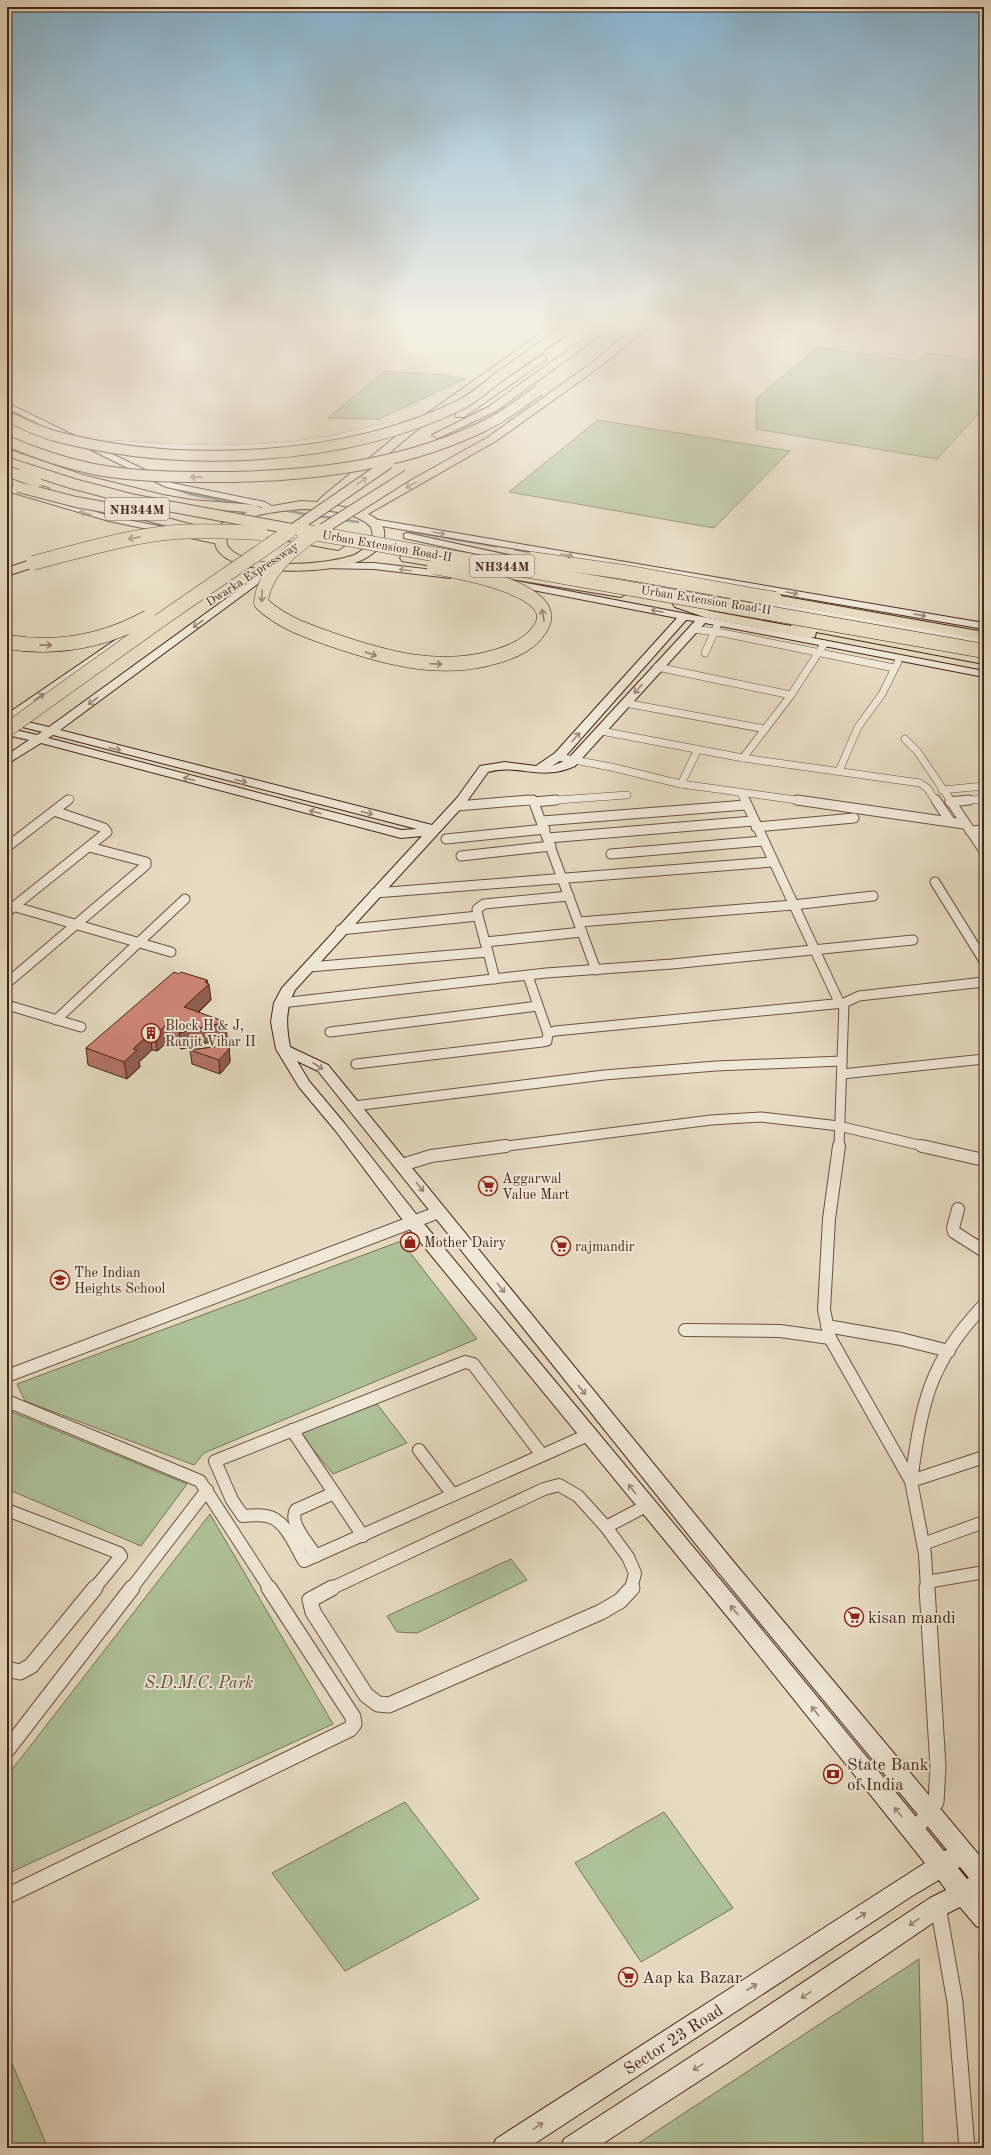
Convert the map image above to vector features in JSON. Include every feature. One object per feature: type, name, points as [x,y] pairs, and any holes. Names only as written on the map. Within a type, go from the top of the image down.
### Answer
[{"type":"highway","points":[[17,422],[28,428],[72,442],[146,452],[224,455],[264,453],[335,445],[398,431],[424,422]]},
{"type":"highway","points":[[320,506],[328,497],[422,422]]},
{"type":"highway","name":"Dwarka Expressway","points":[[7,731],[215,582],[449,422]]},
{"type":"highway","points":[[7,428],[53,448],[80,456],[128,464],[246,468],[281,467],[348,459],[407,446],[468,422]]},
{"type":"highway","name":"Dwarka Expressway","points":[[7,441],[36,454],[94,469],[171,476],[207,477],[320,471],[388,459],[447,442],[489,422]]},
{"type":"highway","name":"Dwarka Expressway","points":[[7,742],[210,601],[300,543],[408,475],[507,422]]},
{"type":"highway","points":[[360,514],[492,440],[517,422]]},
{"type":"highway","points":[[7,452],[79,477],[163,498],[199,504],[268,509],[301,505],[342,509],[360,514],[375,525],[380,534],[378,542],[371,549],[360,556],[342,562],[321,566],[274,567],[240,560],[222,548],[219,539],[224,528],[235,520],[268,509]]},
{"type":"highway","name":"Urban Extension Road-II","points":[[7,460],[24,468],[74,484],[135,500],[682,610],[984,660]]},
{"type":"highway","name":"Urban Extension Road-II","points":[[7,471],[59,490],[168,515],[271,534],[409,554],[770,611],[984,650]]},
{"type":"highway","points":[[7,478],[78,500],[162,520],[219,539]]},
{"type":"highway","points":[[7,483],[32,492],[76,502],[148,515],[168,515]]},
{"type":"highway","points":[[7,572],[97,547],[164,533],[198,532],[271,534]]},
{"type":"highway","points":[[300,543],[290,556],[271,574],[262,586],[262,603],[271,613],[291,624],[378,656],[420,664],[468,663],[510,652],[533,639],[540,630],[544,616],[541,608],[534,599],[522,591],[495,581],[419,565],[409,554]]},
{"type":"highway","points":[[409,554],[439,548],[624,572],[984,636]]},
{"type":"highway","points":[[7,642],[19,644],[57,645],[81,642],[117,633],[134,626],[184,594],[215,582]]},
{"type":"highway","points":[[682,610],[984,666]]},
{"type":"street","points":[[39,422],[78,439],[169,485],[262,504],[268,509]]},
{"type":"street","points":[[78,439],[186,447],[262,446],[327,439],[390,425]]},
{"type":"street","points":[[7,488],[78,511],[137,526],[219,539]]},
{"type":"street","points":[[375,525],[984,626]]},
{"type":"street","points":[[375,525],[447,546],[548,567],[984,642]]},
{"type":"street","points":[[7,720],[240,560]]},
{"type":"street","points":[[321,566],[374,566],[508,582],[682,610],[716,627],[897,663],[984,674]]},
{"type":"street","points":[[7,771],[45,738],[274,567]]},
{"type":"street","points":[[536,771],[558,757],[682,610]]},
{"type":"street","points":[[702,620],[657,667],[576,760],[561,768],[536,771],[502,766],[489,767],[481,773],[457,806],[340,930],[289,988],[281,1003],[278,1022],[283,1049],[293,1068],[304,1084],[340,1127],[414,1223],[507,1334],[646,1506],[747,1626],[984,1918]]},
{"type":"street","points":[[693,629],[716,627]]},
{"type":"street","points":[[705,653],[716,627]]},
{"type":"street","points":[[743,758],[791,695],[821,648]]},
{"type":"street","points":[[839,771],[858,727],[882,694],[897,663]]},
{"type":"street","points":[[657,667],[791,695]]},
{"type":"street","points":[[625,703],[766,729]]},
{"type":"street","points":[[7,720],[45,738],[82,752],[401,834],[435,830]]},
{"type":"street","points":[[7,731],[45,738],[94,744],[435,830]]},
{"type":"street","points":[[601,731],[743,758],[920,783],[927,788],[950,821]]},
{"type":"street","points":[[7,760],[45,738]]},
{"type":"street","points":[[905,738],[913,745],[964,824],[984,851]]},
{"type":"street","points":[[82,752],[94,744]]},
{"type":"street","points":[[682,784],[698,749]]},
{"type":"street","points":[[558,757],[682,784],[742,794],[964,824]]},
{"type":"street","points":[[942,790],[984,786]]},
{"type":"street","points":[[742,794],[762,841],[814,950],[842,1004],[842,1074],[839,1126],[823,1292],[828,1332],[911,1481],[917,1504],[927,1582],[938,1759],[936,1802],[930,1814],[914,1832]]},
{"type":"street","points":[[457,806],[626,795]]},
{"type":"street","points":[[7,847],[70,799]]},
{"type":"street","points":[[950,802],[984,799]]},
{"type":"street","points":[[534,802],[547,834],[561,879],[569,896],[596,970]]},
{"type":"street","points":[[461,856],[547,834],[746,805]]},
{"type":"street","points":[[9,908],[105,834],[106,829],[54,811]]},
{"type":"street","points":[[446,839],[854,818]]},
{"type":"street","points":[[970,831],[984,830]]},
{"type":"street","points":[[611,854],[762,841]]},
{"type":"street","points":[[7,983],[74,924],[146,864],[146,862],[89,847]]},
{"type":"street","points":[[376,893],[772,862]]},
{"type":"street","points":[[934,882],[984,961]]},
{"type":"street","points":[[495,979],[477,909],[481,905],[569,896]]},
{"type":"street","points":[[579,922],[873,896]]},
{"type":"street","points":[[56,1020],[185,899]]},
{"type":"street","points":[[9,908],[74,924],[171,952]]},
{"type":"street","points":[[340,930],[478,916]]},
{"type":"street","points":[[485,942],[582,932]]},
{"type":"street","points":[[281,1003],[495,979],[913,940]]},
{"type":"street","points":[[309,967],[488,952]]},
{"type":"street","points":[[356,1064],[547,1041],[548,1034],[528,976]]},
{"type":"street","points":[[548,1034],[555,1031],[842,1004],[847,1000],[859,996],[984,982]]},
{"type":"street","points":[[7,1005],[81,1027]]},
{"type":"street","points":[[330,1032],[538,1006]]},
{"type":"street","points":[[283,1049],[323,1068],[726,1567],[984,1878]]},
{"type":"street","points":[[842,1074],[984,1059]]},
{"type":"street","points":[[354,1106],[604,1076],[716,1066],[842,1061]]},
{"type":"street","points":[[402,1165],[432,1156],[711,1120],[761,1117],[839,1126],[984,1160]]},
{"type":"street","points":[[958,1209],[953,1228],[954,1232],[983,1248]]},
{"type":"street","points":[[7,1376],[414,1223],[439,1212]]},
{"type":"street","points":[[911,1481],[924,1400],[937,1369],[982,1309]]},
{"type":"street","points":[[685,1330],[828,1332],[901,1339],[949,1351]]},
{"type":"street","points":[[542,1455],[473,1364],[465,1362],[216,1461],[232,1500],[243,1516],[268,1516],[279,1522],[304,1562],[453,1494],[588,1435]]},
{"type":"street","points":[[7,1401],[189,1475],[200,1481],[353,1717],[354,1724],[350,1728],[7,1896]]},
{"type":"street","points":[[292,1430],[363,1536]]},
{"type":"street","points":[[419,1450],[453,1494]]},
{"type":"street","points":[[911,1481],[984,1457]]},
{"type":"street","points":[[551,1486],[566,1488],[578,1496],[606,1527],[628,1557],[635,1573],[632,1588],[620,1601],[601,1612],[393,1706],[383,1706],[374,1702],[366,1695],[310,1606],[310,1600],[315,1596],[551,1486]]},
{"type":"street","points":[[7,1750],[207,1490]]},
{"type":"street","points":[[316,1556],[294,1522],[293,1515],[296,1510],[334,1493]]},
{"type":"street","points":[[606,1527],[646,1506]]},
{"type":"street","points":[[7,1510],[119,1553],[121,1556],[27,1670],[18,1672],[7,1669]]},
{"type":"street","points":[[922,1544],[984,1522]]},
{"type":"street","points":[[927,1582],[984,1572]]},
{"type":"street","name":"Sector 23 Road","points":[[506,2148],[941,1865],[962,1853]]},
{"type":"street","points":[[573,2148],[721,2052],[938,1906],[984,1882]]},
{"type":"street","points":[[938,1906],[955,2002],[961,2059],[967,2148]]},
{"type":"green space","points":[[596,422],[608,422],[790,451],[714,528],[509,492]]},
{"type":"green space","points":[[756,422],[971,422],[937,459],[756,429]]},
{"type":"green space","points":[[401,1241],[477,1339],[204,1453],[194,1465],[25,1401],[17,1384]]},
{"type":"green space","points":[[377,1404],[407,1443],[333,1474],[299,1432]]},
{"type":"green space","points":[[7,1410],[187,1484],[141,1546],[7,1489]]},
{"type":"green space","name":"S.D.M.C. Park","points":[[210,1514],[333,1724],[7,1874],[7,1776]]},
{"type":"green space","points":[[511,1559],[527,1580],[417,1633],[397,1632],[387,1616]]},
{"type":"green space","points":[[405,1802],[479,1899],[345,1971],[272,1873]]},
{"type":"green space","points":[[664,1812],[733,1908],[641,1962],[575,1863]]},
{"type":"green space","points":[[979,1952],[984,1958],[984,2071]]},
{"type":"green space","points":[[919,1959],[923,2148],[631,2148]]},
{"type":"green space","points":[[7,2052],[48,2148],[7,2148]]},
{"type":"building","points":[[174,972],[179,974],[181,972],[207,980],[205,982],[209,984],[184,1007],[226,1022],[179,1033],[176,1027],[166,1025],[155,1035],[150,1033],[133,1049],[137,1050],[124,1062],[86,1048]]},
{"type":"building","points":[[229,1045],[229,1049],[219,1060],[190,1050]]},
{"type":"waterway","points":[[34,422],[50,429]]},
{"type":"waterway","points":[[94,451],[134,471]]},
{"type":"waterway","points":[[167,486],[190,494],[238,504]]},
{"type":"waterway","points":[[283,510],[310,515]]},
{"type":"waterway","points":[[317,516],[334,518]]},
{"type":"waterway","points":[[343,520],[358,522]]},
{"type":"waterway","points":[[415,532],[410,531],[496,546]]},
{"type":"waterway","points":[[515,549],[536,553]]},
{"type":"place","name":"Block H & J, Ranjit Vihar II","points":[[151,1033]]},
{"type":"place","name":"Aggarwal Value Mart","points":[[488,1186]]},
{"type":"place","name":"Mother Dairy","points":[[410,1242]]},
{"type":"place","name":"rajmandir","points":[[561,1246]]},
{"type":"place","name":"The Indian Heights School","points":[[60,1280]]},
{"type":"place","name":"kisan mandi","points":[[854,1617]]},
{"type":"place","name":"State Bank of India","points":[[833,1774]]},
{"type":"place","name":"Aap ka Bazar","points":[[628,1977]]}]
